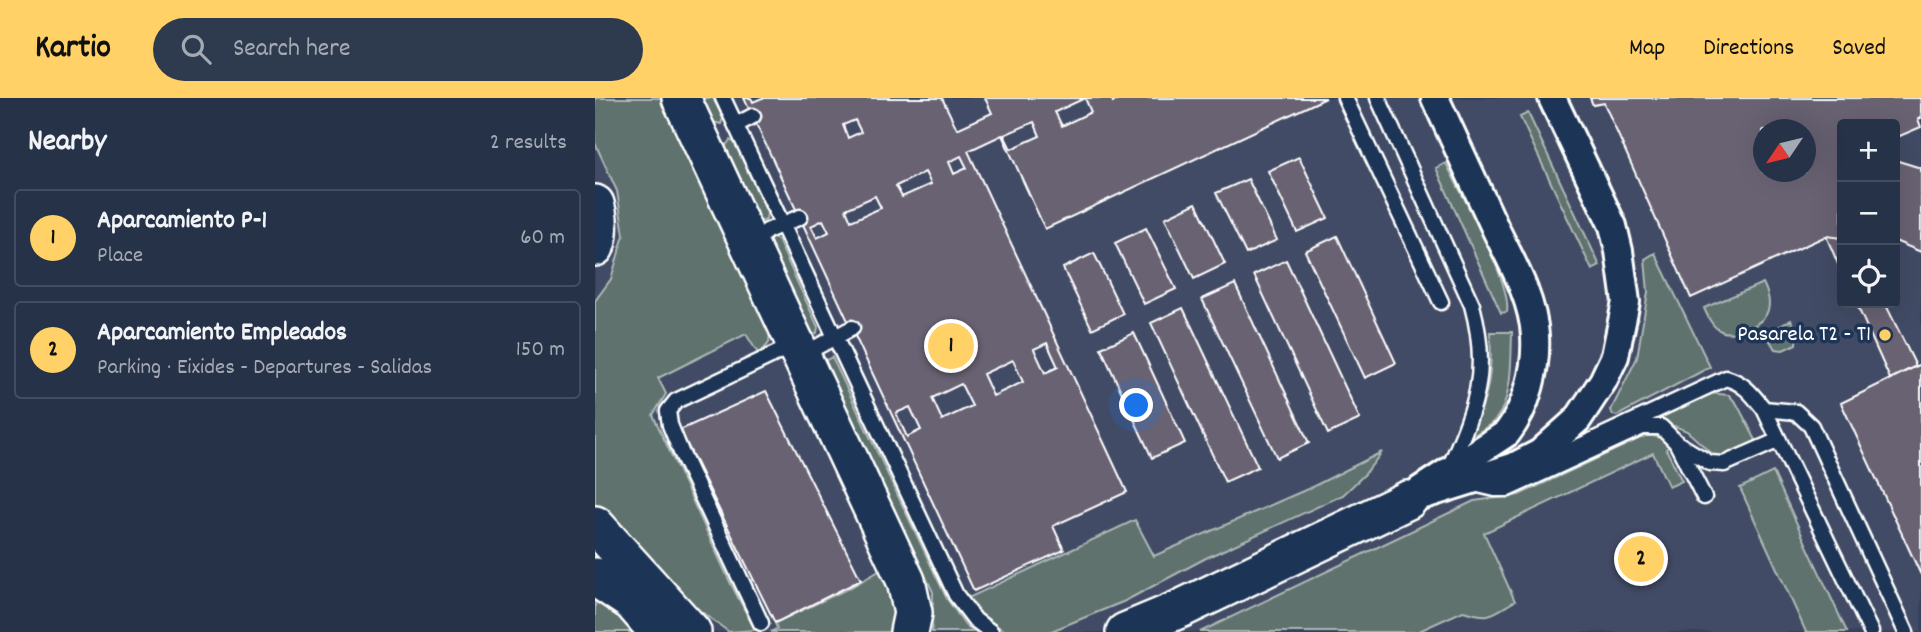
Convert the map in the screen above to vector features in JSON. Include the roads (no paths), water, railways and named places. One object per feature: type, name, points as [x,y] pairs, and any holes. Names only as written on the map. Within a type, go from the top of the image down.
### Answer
[{"type":"street","points":[[681,98],[906,581],[913,613],[909,632]]},
{"type":"street","points":[[1435,98],[1517,275],[1529,307],[1535,336],[1525,401],[1516,421],[1507,433],[1459,476]]},
{"type":"street","points":[[1125,632],[1180,609],[1459,476],[1528,460],[1578,419],[1596,393],[1615,356],[1626,302],[1613,226],[1552,98]]},
{"type":"street","points":[[595,204],[598,213],[598,240],[595,247]]},
{"type":"street","points":[[595,526],[692,632]]},
{"type":"street","points":[[595,577],[632,602],[658,632]]},
{"type":"street","points":[[1139,632],[1180,609]]},
{"type":"lane","points":[[723,98],[957,595],[975,620],[991,632]]},
{"type":"lane","points":[[1378,98],[1472,305],[1478,328],[1481,351],[1479,387],[1459,476],[1495,489],[1508,489],[1643,427],[1661,427],[1676,442],[1710,463],[1724,464],[1779,440]]},
{"type":"lane","points":[[1347,102],[1441,302]]},
{"type":"lane","points":[[736,125],[753,116]]},
{"type":"lane","points":[[793,339],[758,247],[761,237],[800,217]]},
{"type":"lane","points":[[761,624],[681,452],[670,425],[668,411],[676,401],[793,339],[835,337],[852,328]]},
{"type":"lane","points":[[1528,460],[1551,457],[1571,450],[1726,378],[1747,387],[1764,409],[1871,632]]},
{"type":"lane","points":[[1764,409],[1796,412],[1811,426],[1906,632]]},
{"type":"lane","points":[[1676,442],[1704,496]]},
{"type":"place","name":"Pasarela T2 - T1","points":[[1885,335]]},
{"type":"place","name":"Aparcamiento P-1","points":[[951,346]]},
{"type":"place","name":"Aparcamiento Empleados","points":[[1641,559]]}]
